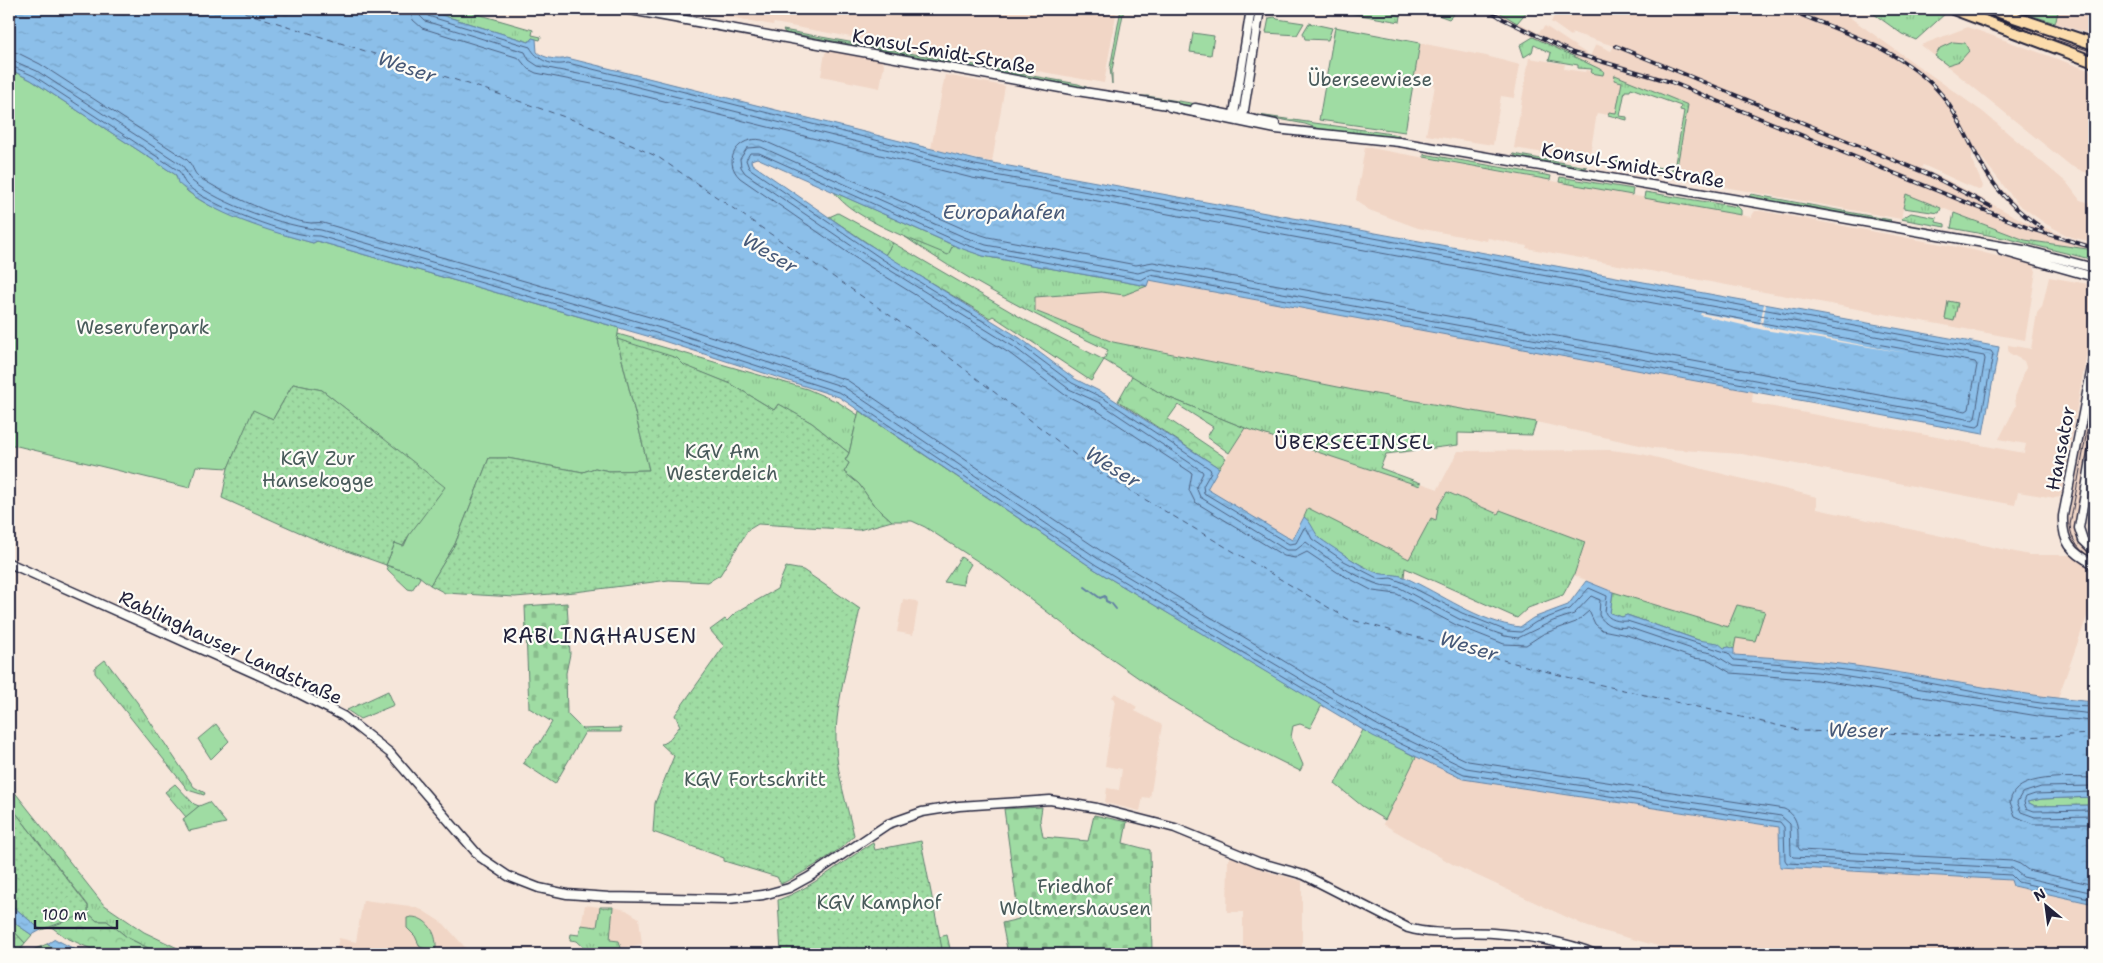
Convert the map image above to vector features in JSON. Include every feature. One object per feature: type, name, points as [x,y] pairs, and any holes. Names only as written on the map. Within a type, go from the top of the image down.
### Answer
[{"type":"main road","points":[[1953,9],[2094,62]]},
{"type":"main road","points":[[1990,9],[2094,44]]},
{"type":"street","name":"Konsul-Smidt-Straße","points":[[625,9],[1287,128],[1429,147],[2029,251],[2094,268]]},
{"type":"street","points":[[1238,118],[1251,9]]},
{"type":"street","points":[[1238,118],[1260,9]]},
{"type":"street","name":"Konsul-Smidt-Straße","points":[[1972,242],[2094,277]]},
{"type":"street","name":"Hansator","points":[[2094,357],[2063,516],[2063,535],[2068,544],[2077,553],[2094,564]]},
{"type":"street","name":"Hansator","points":[[2094,443],[2080,518],[2080,532],[2083,540],[2094,551]]},
{"type":"street","name":"Rablinghauser Landstraße","points":[[9,563],[296,692],[343,716],[374,739],[394,758],[472,849],[494,869],[538,888],[559,893],[650,898],[728,899],[764,895],[789,888],[809,877],[888,824],[922,812],[959,806],[1050,800],[1097,808],[1175,828],[1258,862],[1304,875],[1408,928],[1425,932],[1508,934],[1576,947],[1595,954]]},
{"type":"shaded area","points":[[714,9],[1117,9],[1104,83],[774,23],[773,25],[713,14]]},
{"type":"shaded area","points":[[1483,9],[1494,9],[1538,33],[1545,26],[1590,56],[1596,44],[1611,51],[1614,46],[1573,33],[1571,36],[1551,22],[1558,9],[1838,9],[1983,112],[2067,183],[2080,200],[2094,204],[2094,242],[2070,237],[2046,224],[2018,204],[1977,152],[1998,185],[2025,214],[2066,238],[2094,245],[2094,250],[2025,240],[1906,194],[1901,219],[1675,178],[1688,105],[1626,80],[1620,117],[1597,113],[1589,160],[1514,148],[1529,58],[1565,64],[1564,69],[1585,72],[1586,70],[1603,75],[1604,71],[1533,37]],"holes":[[[1972,150],[1987,179],[2008,204],[2044,232],[1921,168],[1923,165],[1978,190],[1982,189],[1983,186],[1972,160]]]},
{"type":"shaded area","points":[[1967,9],[1980,9],[2014,23],[2094,48],[2094,54],[2040,37]]},
{"type":"shaded area","points":[[2059,9],[2094,9],[2094,35],[2055,23]]},
{"type":"shaded area","points":[[1968,27],[2094,72],[2094,176],[2071,166],[1921,45]]},
{"type":"shaded area","points":[[1420,43],[1520,65],[1514,98],[1501,96],[1493,145],[1426,135],[1435,85],[1413,81]]},
{"type":"shaded area","points":[[828,50],[882,60],[884,65],[880,88],[821,76],[825,53]]},
{"type":"shaded area","points":[[945,75],[1005,86],[992,162],[931,149]]},
{"type":"shaded area","points":[[1365,147],[1751,217],[1755,211],[1762,211],[1973,250],[2033,265],[2036,271],[2025,340],[1526,248],[1527,246],[1488,238],[1487,241],[1418,228],[1369,210],[1356,200]]},
{"type":"shaded area","points":[[2049,277],[2094,285],[2094,316],[2060,497],[2055,498],[2018,492],[2015,505],[1742,454],[1653,448],[1536,422],[1358,391],[1113,342],[1035,311],[1035,297],[1102,292],[1124,295],[1148,280],[1753,391],[1752,403],[2024,453],[2026,444],[1999,439],[2016,406],[2015,397],[2026,367],[2024,361],[2009,353],[2008,345],[2031,349],[2037,313],[2042,307]]},
{"type":"shaded area","points":[[2094,371],[2094,428],[2077,526],[2079,539],[2094,554],[2094,561],[2086,558],[2073,545],[2067,529]]},
{"type":"shaded area","points":[[1245,428],[1419,486],[1421,483],[1438,489],[1458,451],[1611,450],[1642,454],[1817,497],[1817,509],[2029,555],[2070,555],[2094,569],[2094,609],[2090,608],[2058,698],[2047,698],[1818,661],[1734,655],[1736,638],[1729,628],[1613,592],[1574,575],[1585,542],[1500,511],[1498,514],[1447,492],[1438,507],[1435,520],[1431,519],[1410,560],[1308,508],[1292,540],[1207,489]]},
{"type":"shaded area","points":[[903,599],[916,601],[918,604],[913,635],[897,632]]},
{"type":"shaded area","points":[[1115,693],[1137,707],[1135,711],[1162,725],[1150,798],[1143,797],[1140,811],[1105,803],[1107,788],[1119,790],[1122,769],[1105,766],[1115,700],[1112,697]]},
{"type":"shaded area","points":[[1416,757],[1463,779],[1779,827],[1780,867],[2011,880],[2013,886],[2094,904],[2094,954],[1687,954],[1588,927],[1454,865],[1383,824]]},
{"type":"shaded area","points":[[1231,857],[1272,873],[1302,881],[1302,953],[1243,954],[1243,912],[1227,912],[1228,860]]},
{"type":"shaded area","points":[[363,900],[410,906],[422,910],[444,924],[471,954],[335,954],[339,938],[356,942]]},
{"type":"shaded area","points":[[585,905],[600,907],[597,927],[581,925]]},
{"type":"shaded area","points":[[613,907],[626,910],[639,918],[642,944],[621,948],[619,941],[610,940]]},
{"type":"green space","points":[[422,9],[460,9],[533,30],[532,35],[541,37],[540,40],[532,38],[529,42]]},
{"type":"green space","points":[[1121,9],[1124,9],[1112,70],[1112,84],[1110,68]]},
{"type":"green space","points":[[1326,9],[1381,9],[1401,16],[1400,22]]},
{"type":"green space","points":[[1422,9],[1458,9],[1449,19]]},
{"type":"green space","points":[[1494,9],[1529,9],[1517,23]]},
{"type":"green space","points":[[1867,9],[1938,9],[1946,13],[1916,40],[1902,34]]},
{"type":"green space","points":[[2012,9],[2059,9],[2055,23]]},
{"type":"green space","points":[[1275,17],[1277,19],[1304,23],[1297,35],[1266,33],[1269,18]]},
{"type":"green space","points":[[1309,23],[1332,28],[1328,40],[1305,39],[1303,33]]},
{"type":"green space","name":"Überseewiese","points":[[1335,27],[1420,43],[1405,132],[1319,120]]},
{"type":"green space","points":[[783,30],[1008,71],[1008,73],[795,34],[787,35]]},
{"type":"green space","points":[[1193,33],[1214,36],[1211,55],[1190,52]]},
{"type":"green space","points":[[1533,37],[1604,71],[1603,75],[1591,73],[1592,69],[1578,68],[1578,65],[1549,60],[1551,53],[1534,45],[1532,52],[1524,57],[1520,45]]},
{"type":"green space","points":[[1953,42],[1965,43],[1969,51],[1960,61],[1947,65],[1935,56],[1940,48]]},
{"type":"green space","name":"Weseruferpark","points":[[9,69],[31,80],[176,175],[182,186],[195,197],[214,208],[258,226],[299,239],[313,243],[317,241],[619,328],[617,339],[649,470],[609,471],[595,468],[583,472],[507,458],[489,458],[455,544],[430,585],[419,576],[386,565],[395,543],[404,546],[409,535],[385,440],[322,390],[293,384],[273,419],[253,411],[228,468],[196,466],[190,488],[9,444]]},
{"type":"green space","points":[[1010,72],[1078,84],[1094,90],[1010,74]]},
{"type":"green space","points":[[1615,75],[1688,105],[1675,178],[1670,177],[1671,169],[1674,169],[1684,111],[1680,110],[1681,106],[1631,88],[1630,91],[1625,91],[1620,116],[1627,117],[1627,120],[1608,115],[1609,112],[1616,113],[1622,82],[1614,80]]},
{"type":"green space","points":[[1130,96],[1147,96],[1222,108],[1164,103]]},
{"type":"green space","points":[[1258,115],[1399,135],[1399,137],[1322,130],[1305,124]]},
{"type":"green space","points":[[1424,154],[1551,176],[1550,180],[1424,157]]},
{"type":"green space","points":[[1513,154],[1587,167],[1579,170],[1576,167],[1524,158],[1521,160]]},
{"type":"green space","points":[[1617,161],[1669,169],[1668,176],[1615,168]]},
{"type":"green space","points":[[1560,177],[1633,189],[1632,195],[1559,182]]},
{"type":"green space","points":[[834,192],[953,245],[948,255],[903,236],[855,211]]},
{"type":"green space","points":[[1645,192],[1738,207],[1741,210],[1741,215],[1644,198]]},
{"type":"green space","points":[[1751,194],[1891,220],[1888,223],[1880,220],[1748,198]]},
{"type":"green space","points":[[1906,194],[1941,208],[1939,213],[1903,208]]},
{"type":"green space","points":[[838,213],[893,243],[885,255],[829,217]]},
{"type":"green space","points":[[1911,213],[1937,218],[1936,222],[1945,224],[1945,227],[1901,219]]},
{"type":"green space","points":[[1954,213],[2025,240],[2094,250],[2094,260],[2009,239],[1951,228]]},
{"type":"green space","points":[[898,232],[948,254],[953,245],[983,256],[1147,286],[1124,295],[1102,292],[1035,297],[1035,311],[1113,342],[1358,391],[1536,422],[1532,435],[1458,433],[1458,445],[1386,454],[1380,468],[1421,483],[1420,486],[1245,428],[1165,396],[1104,360],[1108,350],[1000,296]]},
{"type":"green space","points":[[893,243],[1025,320],[1104,360],[1091,381],[993,316],[990,318],[885,255]]},
{"type":"green space","points":[[1948,301],[1958,303],[1954,321],[1945,319]]},
{"type":"green space","points":[[618,334],[807,389],[838,402],[858,415],[849,453],[812,423],[778,404],[774,410],[731,384],[617,339]]},
{"type":"green space","name":"KGV Am Westerdeich","points":[[617,339],[677,358],[684,365],[731,384],[774,410],[779,404],[812,423],[849,453],[845,460],[849,463],[844,472],[859,484],[873,504],[892,521],[859,530],[758,524],[748,530],[720,575],[708,582],[669,580],[575,592],[515,597],[445,593],[430,585],[455,544],[489,458],[507,458],[583,472],[595,468],[609,471],[649,470]]},
{"type":"green space","points":[[1132,376],[1165,396],[1245,428],[1229,453],[1207,437],[1213,427],[1178,405],[1168,419],[1226,458],[1219,468],[1118,401]]},
{"type":"green space","name":"KGV Zur Hansekogge","points":[[293,384],[322,390],[445,487],[403,546],[395,543],[386,565],[319,541],[222,498],[228,468],[253,410],[273,419]]},
{"type":"green space","points":[[859,411],[1094,569],[1322,705],[1310,728],[1300,724],[1293,726],[1291,737],[1303,765],[1300,771],[1240,741],[1163,695],[1084,640],[999,575],[925,527],[912,521],[892,521],[873,504],[859,484],[844,472],[849,463],[845,461],[849,453]]},
{"type":"green space","points":[[1447,492],[1498,514],[1500,510],[1585,542],[1574,575],[1563,595],[1528,608],[1517,618],[1405,568],[1404,577],[1375,572],[1322,540],[1315,534],[1304,517],[1308,508],[1409,559],[1431,518],[1436,520],[1438,507]]},
{"type":"green space","points":[[961,557],[971,564],[964,576],[963,585],[944,582]]},
{"type":"green space","points":[[386,565],[419,576],[420,578],[412,590],[408,589],[388,570]]},
{"type":"green space","name":"KGV Fortschritt","points":[[786,567],[803,570],[860,609],[841,693],[836,726],[836,753],[854,835],[831,855],[781,884],[777,877],[724,861],[724,858],[653,832],[655,803],[674,756],[661,744],[667,742],[680,726],[675,715],[724,646],[710,630],[725,619],[727,621],[735,613],[777,589]]},
{"type":"green space","points":[[1613,592],[1728,627],[1737,605],[1765,611],[1755,641],[1736,638],[1734,649],[1729,647],[1724,649],[1627,615],[1622,617],[1610,613]]},
{"type":"green space","points":[[567,603],[570,654],[566,673],[567,714],[582,729],[621,728],[621,732],[585,732],[555,784],[523,763],[537,744],[539,744],[552,722],[529,708],[525,606]]},
{"type":"green space","points":[[105,660],[137,702],[194,787],[205,793],[204,795],[188,790],[95,673],[95,668]]},
{"type":"green space","points":[[388,691],[394,705],[360,719],[347,710]]},
{"type":"green space","points":[[216,724],[229,741],[211,759],[198,739]]},
{"type":"green space","points":[[1363,730],[1416,757],[1385,820],[1362,806],[1335,784]]},
{"type":"green space","points":[[175,784],[194,804],[199,806],[186,817],[165,792]]},
{"type":"green space","points":[[9,785],[103,904],[144,932],[190,954],[160,954],[128,938],[107,921],[97,921],[88,913],[88,905],[9,804]]},
{"type":"green space","points":[[2094,797],[2094,805],[2035,806],[2027,802],[2042,799]]},
{"type":"green space","points":[[209,802],[226,823],[189,831],[183,819],[199,806]]},
{"type":"green space","points":[[9,804],[88,906],[88,913],[41,930],[9,903]]},
{"type":"green space","name":"Friedhof Woltmershausen","points":[[1042,807],[1040,820],[1043,837],[1088,841],[1094,815],[1127,822],[1123,843],[1150,850],[1152,954],[1008,954],[1002,923],[1019,919],[1004,809]]},
{"type":"green space","name":"KGV Kamphof","points":[[921,841],[943,954],[781,954],[778,900],[815,882],[873,843],[875,850]]},
{"type":"green space","points":[[600,907],[613,907],[610,940],[619,941],[621,948],[615,954],[591,954],[577,941],[570,940],[571,934],[579,935],[581,925],[597,927]]},
{"type":"green space","points":[[88,913],[97,921],[107,921],[128,938],[160,954],[102,954],[65,937],[50,926]]},
{"type":"green space","points":[[9,917],[11,920],[14,918],[16,924],[32,935],[25,943],[9,926]]},
{"type":"green space","points":[[411,917],[422,920],[430,927],[435,937],[436,948],[431,951],[420,947],[415,936],[407,928],[407,918]]},
{"type":"green space","points":[[9,926],[25,943],[17,954],[9,953]]},
{"type":"green space","points":[[947,935],[951,953],[966,951],[979,954],[943,954],[939,937]]},
{"type":"green space","points":[[47,944],[63,954],[17,954],[22,948],[28,952]]},
{"type":"water","points":[[9,9],[422,9],[529,42],[532,38],[536,39],[537,52],[547,57],[556,59],[567,58],[976,160],[1999,347],[1983,434],[1149,280],[1147,286],[983,256],[960,248],[757,158],[751,160],[752,164],[865,242],[1020,338],[1075,379],[1105,394],[1219,468],[1207,489],[1292,540],[1304,517],[1322,540],[1368,569],[1382,574],[1404,577],[1475,613],[1505,624],[1520,627],[1533,618],[1568,605],[1586,581],[1613,592],[1610,613],[1622,617],[1627,615],[1698,640],[1718,643],[1724,648],[1734,649],[1734,655],[1846,665],[2014,692],[2094,702],[2094,797],[2042,799],[2027,802],[2035,806],[2094,805],[2094,904],[2013,886],[2011,880],[1780,867],[1779,827],[1463,779],[1373,736],[1094,569],[839,397],[654,338],[317,241],[313,243],[278,233],[242,221],[207,204],[178,183],[176,175],[31,80],[9,69]]},
{"type":"water","points":[[9,903],[41,930],[32,935],[16,924],[14,918],[12,920],[9,917]]},
{"type":"water","points":[[55,939],[84,954],[63,954],[47,944]]},
{"type":"pier","points":[[1764,304],[1766,305],[1762,324],[1765,327],[1906,353],[1764,330],[1700,315],[1701,313],[1760,324]]},
{"type":"waterway","points":[[1085,587],[1100,598],[1105,596],[1106,601],[1110,603]]},
{"type":"waterway","points":[[1112,604],[1116,609]]},
{"type":"ferry route","points":[[234,9],[484,89],[582,123],[658,157],[936,347],[1095,470],[1348,619],[1571,678],[1802,731],[2022,737],[2094,734]]},
{"type":"tram line","points":[[1969,9],[2014,27],[2094,52]]},
{"type":"tram line","points":[[2094,392],[2070,525],[2074,541],[2084,553],[2094,559]]},
{"type":"railway","points":[[1488,9],[1503,19],[1573,53],[1671,82],[2031,229],[2094,248]]},
{"type":"railway","points":[[1786,9],[1870,43],[1909,65],[1926,79],[1949,104],[1993,183],[2012,204],[2042,228]]},
{"type":"railway","points":[[1616,46],[1930,175],[1990,206]]},
{"type":"district","name":"ÜBERSEEINSEL","points":[[1354,442]]},
{"type":"district","name":"RABLINGHAUSEN","points":[[600,636]]},
{"type":"water label","name":"Weser","points":[[407,67]]},
{"type":"water label","name":"Europahafen","points":[[1004,212]]},
{"type":"water label","name":"Weser","points":[[770,253]]},
{"type":"water label","name":"Weser","points":[[1113,467]]},
{"type":"water label","name":"Weser","points":[[1469,646]]},
{"type":"water label","name":"Weser","points":[[1858,730]]}]
